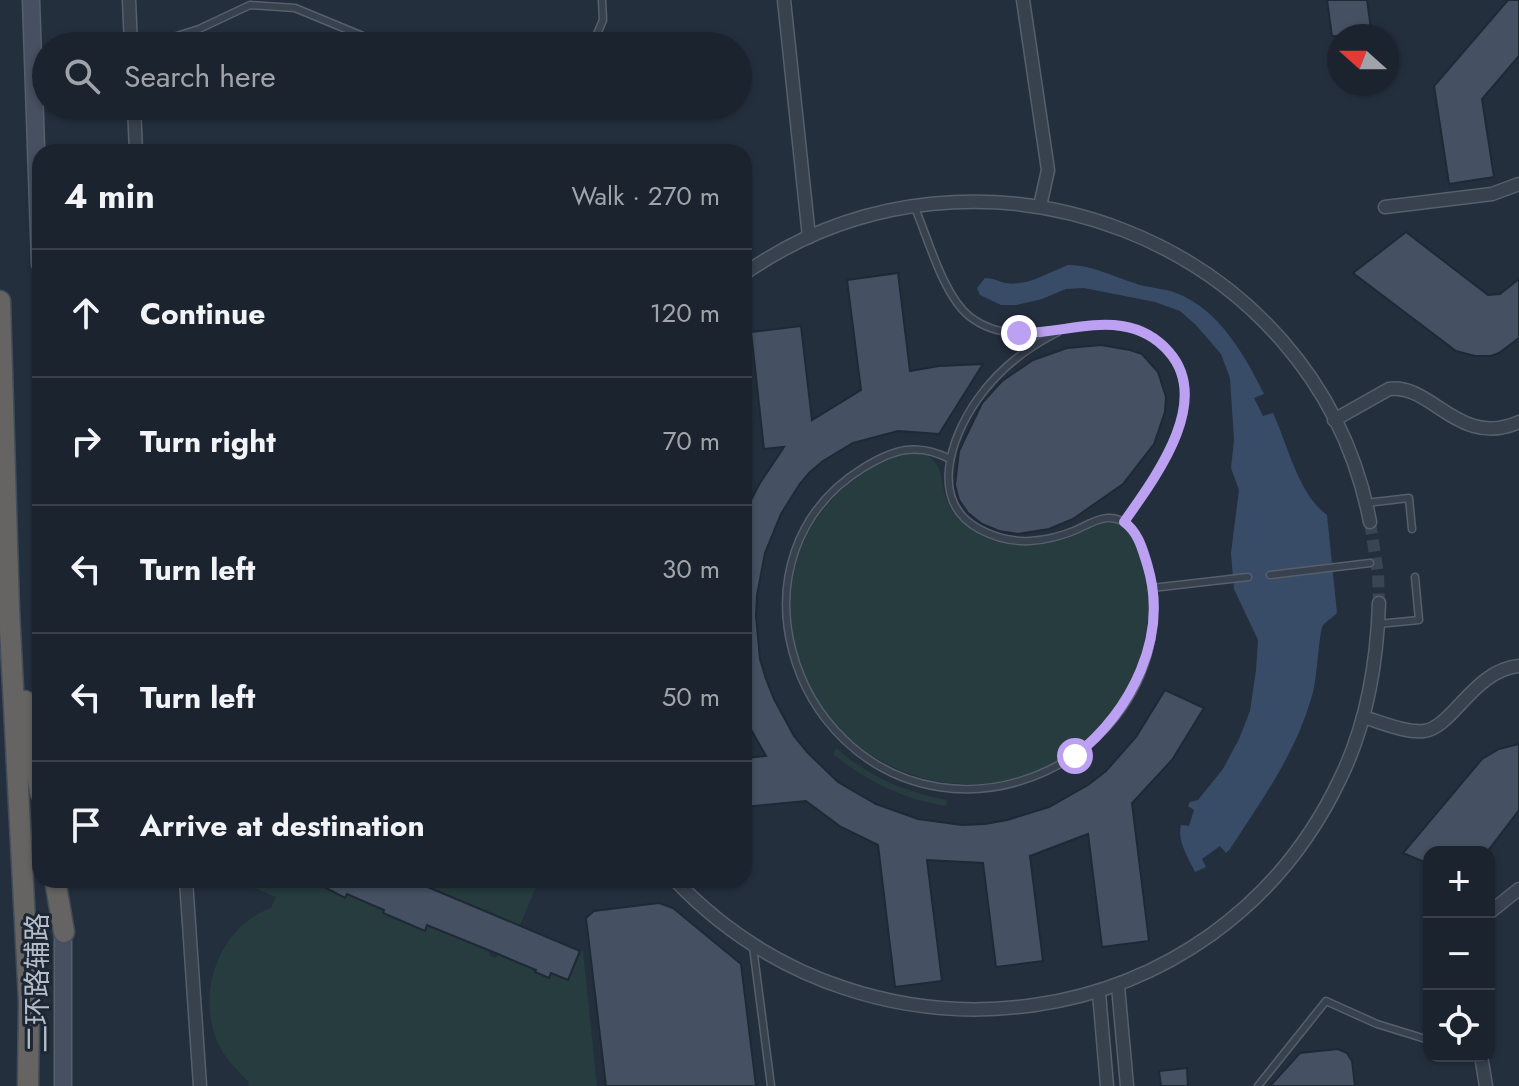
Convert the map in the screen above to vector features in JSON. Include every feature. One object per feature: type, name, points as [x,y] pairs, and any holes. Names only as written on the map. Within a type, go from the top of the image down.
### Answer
[{"type":"highway","points":[[0,301],[9,609],[29,1001],[28,1086]]},
{"type":"highway","points":[[9,609],[32,745]]},
{"type":"highway","points":[[56,888],[64,932]]},
{"type":"main road","points":[[31,0],[32,32]]},
{"type":"main road","points":[[35,120],[36,144]]},
{"type":"main road","name":"二环路辅路","points":[[62,888],[63,1086]]},
{"type":"street","points":[[129,0],[130,32]]},
{"type":"street","points":[[784,0],[809,237]]},
{"type":"street","points":[[1023,0],[1048,170],[1040,206]]},
{"type":"street","points":[[135,120],[136,144]]},
{"type":"street","points":[[1385,207],[1492,194],[1519,184]]},
{"type":"street","points":[[752,269],[809,237],[862,217],[914,205],[980,201],[1040,206],[1126,230],[1205,272],[1272,331],[1309,378],[1334,420],[1351,457],[1370,522]]},
{"type":"street","points":[[1334,420],[1389,389],[1398,388],[1415,393],[1471,426],[1499,427],[1519,422]]},
{"type":"street","points":[[683,888],[709,914],[753,947],[792,970],[866,998],[924,1010],[984,1013],[1043,1007],[1118,986],[1157,969],[1232,920],[1275,878],[1312,830],[1353,750],[1363,717],[1375,663],[1379,603]]},
{"type":"street","points":[[1363,717],[1416,731],[1433,728],[1482,682],[1502,670],[1519,666]]},
{"type":"street","points":[[187,888],[200,1086]]},
{"type":"street","points":[[1495,908],[1519,889]]},
{"type":"street","points":[[1118,986],[1127,1086]]},
{"type":"street","points":[[1099,993],[1107,1086]]},
{"type":"street","points":[[1482,1062],[1486,1086]]},
{"type":"lane","points":[[598,32],[603,20],[602,0]]},
{"type":"lane","points":[[189,32],[250,5],[295,8],[353,32]]},
{"type":"lane","points":[[914,205],[950,292],[969,316],[997,329],[1029,333],[1103,325],[1135,329],[1163,345],[1181,367],[1185,378],[1185,402],[1172,444],[1124,522]]},
{"type":"lane","points":[[950,459],[932,450],[909,449],[889,454],[854,473],[839,486],[813,516],[797,547],[788,582],[787,622],[801,680],[833,729],[863,755],[906,778],[956,789],[998,787],[1038,776],[1057,767],[1106,728],[1131,694],[1140,675],[1151,634],[1152,588],[1140,542],[1133,529],[1124,522],[1105,518],[1070,533],[1029,541],[995,537],[973,525],[953,505],[948,489],[950,459],[961,426],[980,395],[1031,346],[1058,332]]},
{"type":"lane","points":[[1366,503],[1409,498],[1412,529]]},
{"type":"lane","points":[[1270,575],[1370,563]]},
{"type":"lane","points":[[1152,588],[1248,577]]},
{"type":"lane","points":[[1378,624],[1419,620],[1415,577]]},
{"type":"lane","points":[[753,947],[771,1086]]},
{"type":"lane","points":[[1258,1086],[1326,1001],[1377,1024],[1423,1038]]},
{"type":"green space","points":[[909,453],[921,454],[936,462],[951,508],[962,522],[982,536],[1017,545],[1041,544],[1065,539],[1111,522],[1126,528],[1137,546],[1146,582],[1148,608],[1140,660],[1130,684],[1101,727],[1081,745],[1037,771],[989,783],[942,782],[896,768],[856,744],[823,710],[801,666],[791,601],[797,561],[813,524],[849,483],[883,462]]},
{"type":"green space","points":[[836,748],[874,775],[916,793],[947,800],[946,806],[900,794],[872,780],[833,754]]},
{"type":"green space","points":[[254,888],[328,888],[345,898],[349,888],[356,888],[384,909],[383,913],[424,930],[427,925],[490,951],[489,955],[496,958],[498,954],[541,958],[535,972],[548,978],[551,973],[568,980],[583,951],[597,1086],[248,1086],[249,1082],[218,1043],[212,1024],[211,984],[225,946],[237,930],[271,908],[276,897]]},
{"type":"green space","points":[[430,888],[536,888],[520,925]]},
{"type":"water","points":[[1068,265],[1094,269],[1139,285],[1176,293],[1191,300],[1218,322],[1249,365],[1264,394],[1254,398],[1263,416],[1273,413],[1301,482],[1308,495],[1327,515],[1337,613],[1323,625],[1314,686],[1306,714],[1278,774],[1230,849],[1226,853],[1220,846],[1202,859],[1206,867],[1195,872],[1182,843],[1181,825],[1189,826],[1194,810],[1188,806],[1190,802],[1198,800],[1223,769],[1239,739],[1250,711],[1256,670],[1258,640],[1234,589],[1231,553],[1239,490],[1231,468],[1234,440],[1230,378],[1221,354],[1196,325],[1180,311],[1155,302],[1084,288],[1066,289],[1016,305],[1001,305],[980,295],[977,288],[985,278],[1021,283]]},
{"type":"building","points":[[1327,0],[1367,0],[1370,24],[1330,24]]},
{"type":"building","points":[[1508,0],[1519,0],[1519,56],[1482,99],[1494,177],[1449,184],[1434,86]]},
{"type":"building","points":[[1406,232],[1488,295],[1500,294],[1519,279],[1519,338],[1491,356],[1456,351],[1353,273]]},
{"type":"building","points":[[898,273],[910,371],[983,364],[939,434],[898,431],[853,443],[823,461],[799,485],[781,514],[765,553],[757,595],[760,659],[774,699],[794,736],[838,782],[876,804],[918,819],[962,825],[1007,820],[1049,807],[1088,785],[1106,771],[1136,737],[1165,690],[1204,708],[1172,760],[1132,803],[1149,941],[1102,947],[1088,834],[1030,856],[1043,961],[996,967],[983,863],[927,860],[942,981],[895,987],[878,845],[841,827],[806,801],[752,806],[752,757],[766,756],[752,731],[752,498],[784,447],[764,449],[752,332],[801,326],[812,420],[861,390],[847,280]]},
{"type":"building","points":[[1101,345],[1142,354],[1158,372],[1166,397],[1165,412],[1154,444],[1123,484],[1073,519],[1049,529],[1018,534],[982,524],[968,513],[959,500],[955,485],[959,451],[982,403],[1002,381],[1033,360],[1067,348]]},
{"type":"building","points":[[1519,744],[1519,810],[1492,846],[1423,846],[1423,861],[1403,853],[1482,759],[1499,749]]},
{"type":"building","points":[[326,888],[430,888],[580,951],[568,980],[551,973],[549,978],[427,925],[425,931],[347,894],[345,898]]},
{"type":"building","points":[[659,903],[673,908],[741,964],[756,1086],[606,1086],[586,918],[594,911]]},
{"type":"building","points":[[1338,1049],[1347,1053],[1352,1061],[1355,1086],[1270,1086],[1300,1053]]},
{"type":"building","points":[[1187,1068],[1188,1086],[1161,1086],[1159,1071]]},
{"type":"tunnel","points":[[1370,522],[1379,603]]},
{"type":"route","points":[[1019,333],[1038,334],[1103,325],[1135,329],[1163,345],[1181,367],[1185,378],[1185,402],[1172,444],[1124,522],[1133,529],[1149,568],[1153,613],[1147,655],[1120,712],[1092,743],[1075,756]]}]
